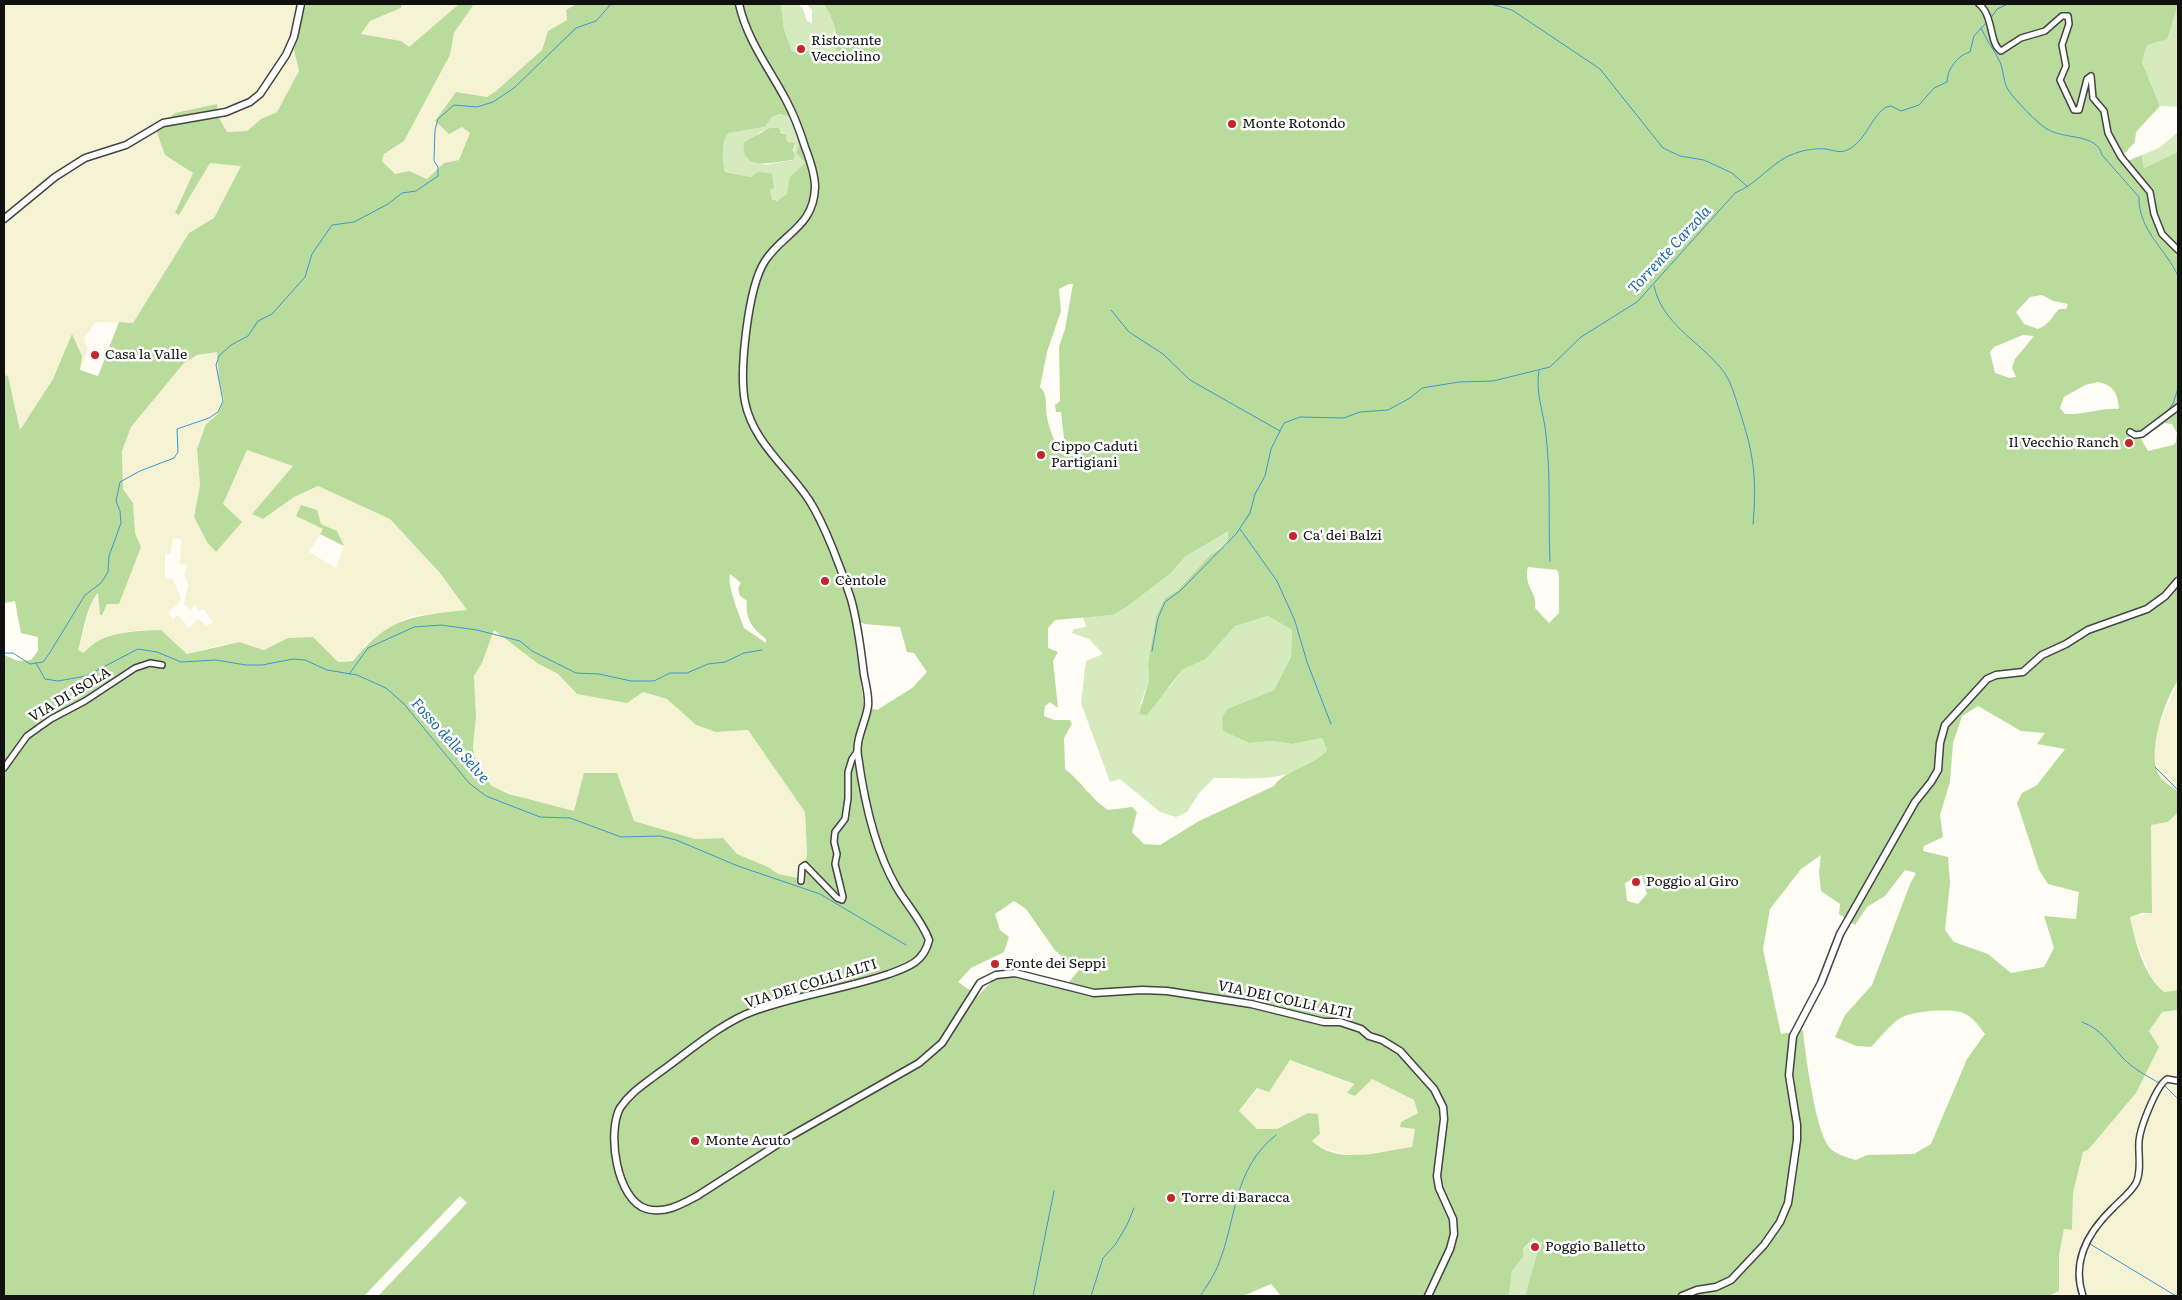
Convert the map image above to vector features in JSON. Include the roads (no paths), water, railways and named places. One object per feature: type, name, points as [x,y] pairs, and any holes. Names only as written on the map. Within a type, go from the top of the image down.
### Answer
[{"type":"street","points":[[4,219],[55,177],[85,158],[126,144],[163,123],[226,112],[240,108],[250,102],[260,94],[286,55],[294,37],[301,4]]},
{"type":"street","name":"VIA DEI COLLI ALTI","points":[[738,4],[744,25],[787,102],[800,131],[813,169],[815,186],[812,204],[806,220],[766,259],[759,272],[748,324],[744,386],[745,401],[751,421],[761,440],[809,501],[823,529],[850,598],[860,639],[868,703],[857,752],[879,854],[897,888],[926,931],[929,940],[927,948],[913,965],[881,976],[752,1012],[725,1027],[632,1093],[617,1116],[614,1131],[616,1163],[624,1187],[646,1208],[666,1209],[681,1205],[789,1137],[919,1063],[942,1043],[980,984],[1004,972],[1015,973],[1094,993],[1154,989],[1251,1004],[1324,1022],[1340,1022],[1361,1029],[1369,1036],[1382,1040],[1400,1051],[1434,1089],[1443,1107],[1444,1129],[1437,1176],[1438,1188],[1453,1219],[1454,1234],[1450,1249],[1428,1296]]},
{"type":"street","points":[[1979,4],[1986,12],[1996,45],[2001,51],[2021,38],[2045,31],[2062,16],[2067,15],[2069,19],[2062,45],[2066,66],[2060,80],[2069,97],[2071,107],[2074,110],[2079,110],[2087,79],[2091,76],[2092,98],[2104,111],[2108,133],[2121,157],[2150,192],[2154,214],[2162,234],[2178,250]]},
{"type":"street","points":[[2130,432],[2136,435],[2142,434],[2178,407]]},
{"type":"street","points":[[1682,1296],[1697,1290],[1716,1287],[1731,1280],[1764,1245],[1782,1217],[1788,1203],[1797,1140],[1797,1125],[1788,1075],[1793,1036],[1821,983],[1840,934],[1915,802],[1938,770],[1940,743],[1945,725],[1987,680],[1996,675],[2023,672],[2042,655],[2066,644],[2088,630],[2147,609],[2165,596],[2178,581]]},
{"type":"street","name":"VIA DI ISOLA","points":[[4,768],[27,736],[51,719],[85,701],[135,668],[150,663],[162,665]]},
{"type":"street","points":[[800,881],[802,867],[806,865],[837,898],[842,900],[843,897],[835,864],[837,854],[834,842],[835,832],[845,819],[848,798],[848,772],[852,759],[857,752]]},
{"type":"street","points":[[2083,1296],[2078,1283],[2078,1270],[2085,1242],[2099,1222],[2136,1183],[2139,1138],[2162,1083],[2167,1079],[2178,1081]]},
{"type":"waterway","points":[[4,653],[13,653],[30,664],[43,662],[85,595],[101,583],[108,572],[109,556],[121,523],[120,511],[116,501],[120,482],[140,471],[174,458],[178,452],[177,429],[209,418],[218,412],[223,401],[216,365],[219,356],[231,345],[248,336],[258,321],[272,314],[305,277],[312,254],[332,225],[354,222],[388,204],[402,193],[416,191],[438,176],[438,167],[434,161],[435,130],[438,119],[454,105],[477,107],[493,102],[514,88],[576,28],[596,21],[611,4]]},
{"type":"waterway","points":[[1491,4],[1512,10],[1600,69],[1663,148],[1680,156],[1704,160],[1732,173],[1748,187]]},
{"type":"waterway","name":"Torrente Carzola","points":[[1991,18],[1997,9],[2008,4]]},
{"type":"waterway","name":"Torrente Carzola","points":[[1152,651],[1158,618],[1165,602],[1180,591],[1236,534],[1250,513],[1255,494],[1265,476],[1271,449],[1284,423],[1300,417],[1344,418],[1360,412],[1388,410],[1410,398],[1422,388],[1459,382],[1493,381],[1550,367],[1581,337],[1637,302],[1735,193],[1751,184],[1780,161],[1803,151],[1826,149],[1839,152],[1848,150],[1861,139],[1876,116],[1886,107],[1891,106],[1901,111],[1919,105],[1934,88],[1947,82],[1947,77],[1954,63],[1961,56],[1970,52],[1974,36],[1987,22]]},
{"type":"waterway","points":[[1981,28],[2000,62],[2007,88],[2021,106],[2047,129],[2094,143],[2102,155],[2139,197],[2143,219],[2178,276]]},
{"type":"waterway","points":[[1654,286],[1658,299],[1672,321],[1711,357],[1724,372],[1730,383],[1745,427],[1751,454],[1755,494],[1753,524]]},
{"type":"waterway","points":[[1111,310],[1129,332],[1163,354],[1190,380],[1280,431]]},
{"type":"waterway","points":[[1539,371],[1538,387],[1548,451],[1550,561]]},
{"type":"waterway","points":[[2167,411],[2173,404],[2178,388]]},
{"type":"waterway","points":[[1240,529],[1277,581],[1295,621],[1307,662],[1331,724]]},
{"type":"waterway","points":[[350,673],[368,648],[414,627],[441,625],[477,630],[520,641],[532,651],[576,673],[599,674],[631,681],[654,681],[670,673],[687,673],[708,664],[725,662],[744,653],[762,650]]},
{"type":"waterway","name":"Fosso delle Selve","points":[[36,663],[45,679],[58,681],[86,676],[138,649],[157,652],[181,662],[216,660],[246,665],[262,665],[293,659],[305,660],[327,670],[357,675],[386,688],[404,704],[469,783],[486,796],[540,817],[570,818],[621,837],[660,836],[676,840],[738,866],[820,894],[906,945]]},
{"type":"waterway","points":[[2155,767],[2178,790]]},
{"type":"waterway","points":[[2082,1022],[2100,1032],[2131,1065],[2161,1084]]},
{"type":"waterway","points":[[2164,1085],[2178,1099]]},
{"type":"waterway","points":[[1200,1296],[1219,1263],[1238,1195],[1251,1163],[1262,1148],[1276,1135]]},
{"type":"waterway","points":[[1033,1296],[1054,1191]]},
{"type":"waterway","points":[[1091,1296],[1103,1258],[1115,1245],[1127,1225],[1134,1208]]},
{"type":"waterway","points":[[2090,1244],[2176,1296]]},
{"type":"place","name":"Ristorante Vecciolino","points":[[801,49]]},
{"type":"place","name":"Monte Rotondo","points":[[1232,124]]},
{"type":"place","name":"Casa la Valle","points":[[95,355]]},
{"type":"place","name":"Il Vecchio Ranch","points":[[2129,443]]},
{"type":"place","name":"Cippo Caduti Partigiani","points":[[1041,455]]},
{"type":"place","name":"Ca' dei Balzi","points":[[1293,536]]},
{"type":"place","name":"Cèntole","points":[[825,581]]},
{"type":"place","name":"Poggio al Giro","points":[[1636,882]]},
{"type":"place","name":"Fonte dei Seppi","points":[[995,964]]},
{"type":"place","name":"Monte Acuto","points":[[695,1141]]},
{"type":"place","name":"Torre di Baracca","points":[[1171,1198]]},
{"type":"place","name":"Poggio Balletto","points":[[1535,1247]]}]
